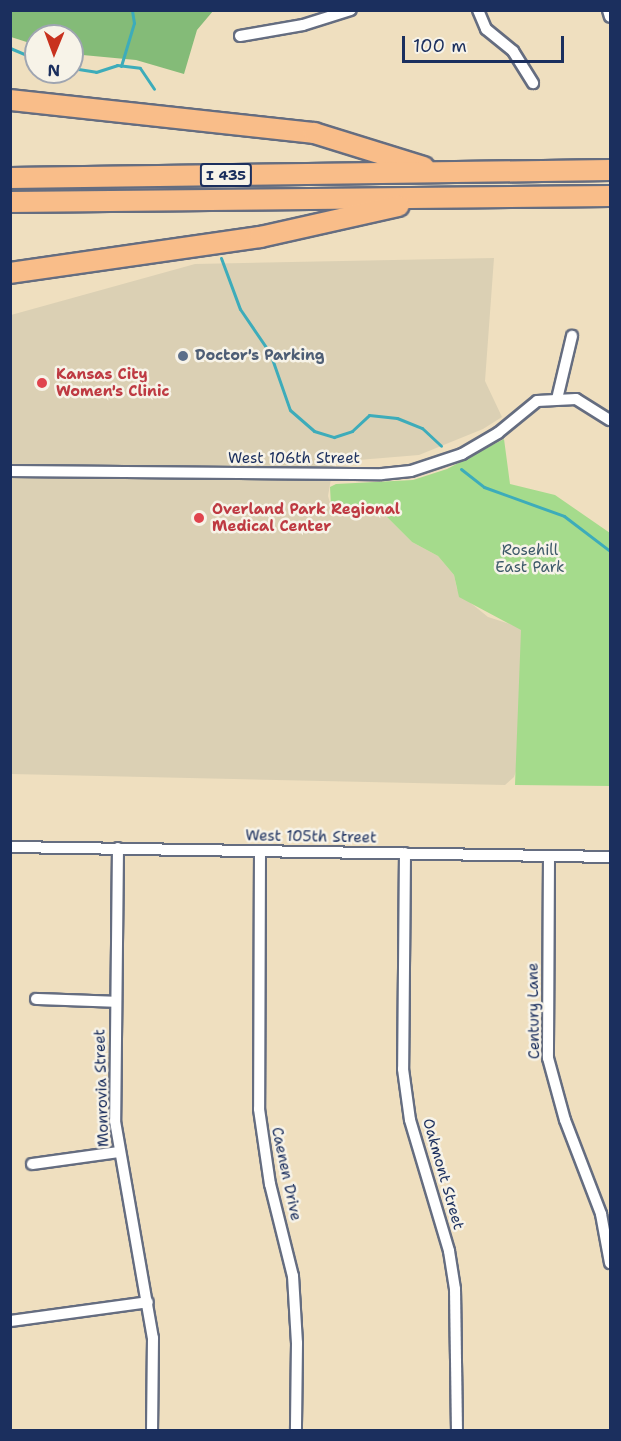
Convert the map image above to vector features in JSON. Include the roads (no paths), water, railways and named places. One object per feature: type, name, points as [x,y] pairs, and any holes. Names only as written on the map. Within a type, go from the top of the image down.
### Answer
[{"type":"highway","points":[[10,100],[314,133],[441,172]]},
{"type":"highway","name":"I 435","points":[[10,178],[610,170]]},
{"type":"highway","name":"I 435","points":[[10,202],[610,196]]},
{"type":"highway","points":[[10,273],[260,237],[437,198]]},
{"type":"street","points":[[240,36],[303,25],[351,10]]},
{"type":"street","points":[[478,10],[486,29],[513,51],[533,82]]},
{"type":"street","points":[[608,10],[610,17]]},
{"type":"street","points":[[572,336],[557,399],[576,399],[610,420]]},
{"type":"street","name":"West 106th Street","points":[[10,471],[350,475],[411,471],[436,464],[482,442],[537,401],[557,399]]},
{"type":"street","name":"West 105th Street","points":[[10,847],[610,857]]},
{"type":"street","name":"Monrovia Street","points":[[118,848],[114,1082],[119,1152],[148,1302],[153,1348],[152,1431]]},
{"type":"street","name":"Caenen Drive","points":[[260,851],[259,1109],[268,1173],[293,1276],[297,1343],[296,1431]]},
{"type":"street","name":"Oakmont Street","points":[[405,853],[403,1069],[410,1120],[445,1233],[455,1289],[457,1431]]},
{"type":"street","name":"Century Lane","points":[[549,856],[549,1058],[565,1120],[601,1214],[610,1263]]},
{"type":"street","points":[[36,999],[116,1002]]},
{"type":"street","points":[[32,1164],[119,1152]]},
{"type":"street","points":[[10,1321],[148,1302]]},
{"type":"waterway","points":[[121,66],[134,23],[132,10]]},
{"type":"waterway","points":[[10,48],[24,54]]},
{"type":"waterway","points":[[84,70],[96,72],[117,65],[140,68],[154,89]]},
{"type":"waterway","points":[[221,258],[240,309],[270,353],[290,410],[314,431],[334,437],[352,431],[369,415],[397,418],[422,428],[441,446]]},
{"type":"waterway","points":[[461,469],[484,487],[564,516],[610,551]]},
{"type":"place","name":"Doctor's Parking","points":[[183,356]]},
{"type":"place","name":"Kansas City Women's Clinic","points":[[42,383]]},
{"type":"place","name":"Overland Park Regional Medical Center","points":[[199,518]]},
{"type":"park label","name":"Rosehill East Park","points":[[530,558]]}]
